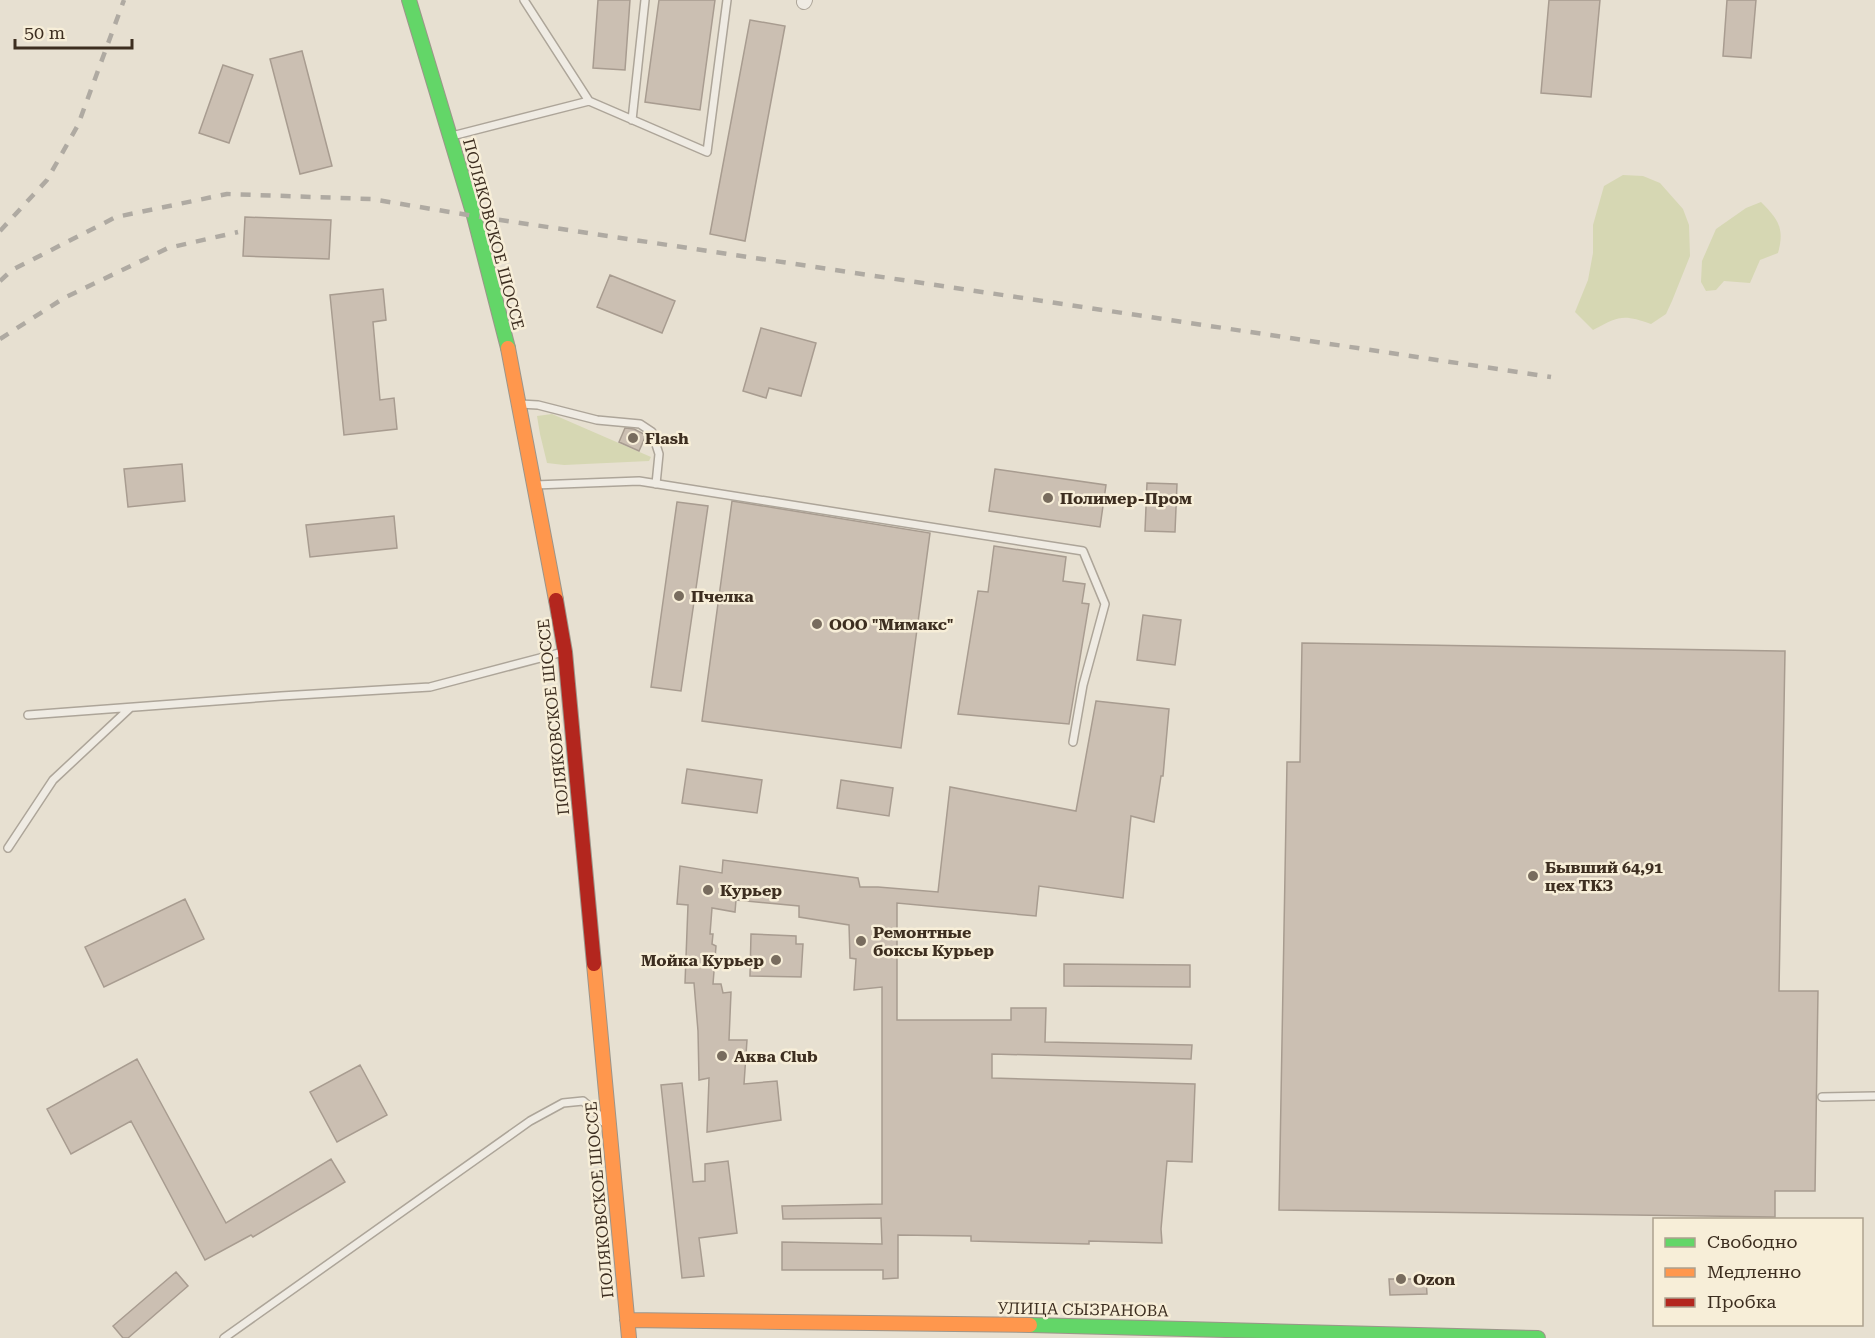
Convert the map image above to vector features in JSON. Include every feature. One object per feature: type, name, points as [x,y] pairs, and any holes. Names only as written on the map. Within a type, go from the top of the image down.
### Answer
[{"type":"street","name":"ПОЛЯКОВСКОЕ ШОССЕ","points":[[409,0],[480,238],[513,368],[565,652],[629,1338]]},
{"type":"street","name":"УЛИЦА СЫЗРАНОВА","points":[[627,1320],[1022,1328],[1147,1333],[1538,1338]]},
{"type":"lane","points":[[524,0],[590,101],[707,152],[728,0]]},
{"type":"lane","points":[[632,120],[645,0]]},
{"type":"lane","points":[[450,136],[590,101]]},
{"type":"lane","points":[[520,404],[538,405],[597,420],[640,424],[652,432],[659,454],[656,484]]},
{"type":"lane","points":[[536,485],[639,481],[1083,551],[1105,604],[1083,685],[1073,742]]},
{"type":"lane","points":[[28,716],[430,687],[565,652]]},
{"type":"lane","points":[[8,848],[53,780],[130,708]]},
{"type":"lane","points":[[1822,1097],[1875,1096]]},
{"type":"lane","points":[[224,1338],[530,1121],[563,1103],[583,1101],[598,1114],[610,1135]]},
{"type":"green space","points":[[1623,175],[1643,176],[1660,183],[1683,209],[1689,225],[1690,256],[1666,314],[1651,324],[1621,318],[1593,330],[1575,312],[1588,280],[1593,253],[1593,225],[1604,186]]},
{"type":"green space","points":[[1761,202],[1776,219],[1780,230],[1778,253],[1760,260],[1750,283],[1724,281],[1716,290],[1706,291],[1701,282],[1702,261],[1716,229],[1746,208]]},
{"type":"green space","points":[[552,414],[651,457],[649,461],[564,465],[547,463],[537,416]]},
{"type":"building","points":[[598,0],[630,0],[625,70],[593,68]]},
{"type":"building","points":[[659,0],[715,0],[700,110],[645,102]]},
{"type":"building","points":[[1549,0],[1600,0],[1591,97],[1541,93]]},
{"type":"building","points":[[1727,0],[1756,0],[1751,58],[1723,56]]},
{"type":"building","points":[[750,20],[785,26],[745,241],[710,234]]},
{"type":"building","points":[[302,51],[332,166],[300,174],[270,59]]},
{"type":"building","points":[[223,65],[253,75],[229,143],[199,133]]},
{"type":"building","points":[[245,217],[331,220],[329,259],[243,256]]},
{"type":"building","points":[[610,275],[675,301],[662,333],[597,307]]},
{"type":"building","points":[[383,289],[386,320],[373,322],[380,400],[394,398],[397,429],[344,435],[330,295]]},
{"type":"building","points":[[761,328],[816,343],[801,396],[769,388],[766,398],[743,391]]},
{"type":"building","name":"Flash","points":[[625,428],[634,429],[646,435],[639,451],[619,442]]},
{"type":"building","points":[[182,464],[185,501],[128,507],[124,469]]},
{"type":"building","name":"Полимер-Пром","points":[[995,469],[1106,485],[1100,527],[989,511]]},
{"type":"building","points":[[1147,483],[1177,484],[1175,532],[1145,531]]},
{"type":"building","name":"ООО \"Мимакс\"","points":[[732,501],[930,533],[901,748],[702,721]]},
{"type":"building","name":"Пчелка","points":[[677,502],[708,506],[681,691],[651,687]]},
{"type":"building","points":[[394,516],[397,548],[310,557],[306,525]]},
{"type":"building","points":[[994,546],[1066,557],[1063,581],[1085,584],[1082,603],[1089,604],[1069,724],[958,714],[978,591],[988,592]]},
{"type":"building","points":[[1143,615],[1181,620],[1175,665],[1137,660]]},
{"type":"building","name":"Бывший 64,91 цех ТКЗ","points":[[1302,643],[1785,651],[1779,991],[1818,991],[1815,1191],[1775,1191],[1775,1217],[1279,1210],[1287,762],[1300,762]]},
{"type":"building","points":[[1096,701],[1169,709],[1163,776],[1161,776],[1154,822],[1131,816],[1123,898],[1039,886],[1036,916],[897,903],[897,1020],[1011,1020],[1011,1008],[1046,1008],[1045,1042],[1192,1045],[1191,1059],[992,1054],[992,1078],[1195,1084],[1192,1162],[1167,1161],[1161,1229],[1162,1243],[971,1241],[971,1236],[898,1235],[898,1278],[883,1279],[883,1270],[782,1270],[782,1242],[882,1244],[881,1218],[783,1219],[782,1206],[882,1204],[882,987],[854,990],[856,959],[850,958],[849,925],[799,917],[799,906],[736,900],[735,912],[712,908],[710,934],[713,934],[712,944],[716,946],[713,984],[721,984],[723,993],[731,992],[729,1040],[747,1040],[744,1084],[777,1081],[781,1120],[707,1132],[709,1078],[699,1080],[694,983],[685,983],[688,905],[677,904],[680,866],[722,873],[723,860],[858,878],[860,887],[938,892],[950,787],[1076,811]]},
{"type":"building","points":[[687,769],[762,780],[757,813],[682,803]]},
{"type":"building","points":[[841,780],[893,788],[889,816],[837,808]]},
{"type":"building","points":[[185,899],[204,939],[104,987],[85,947]]},
{"type":"building","name":"Мойка Курьер","points":[[751,934],[796,936],[796,944],[803,944],[801,977],[750,976]]},
{"type":"building","points":[[1064,964],[1190,965],[1190,987],[1064,986]]},
{"type":"building","points":[[137,1059],[226,1223],[331,1159],[345,1182],[253,1237],[251,1235],[205,1260],[131,1121],[71,1154],[47,1109]]},
{"type":"building","points":[[360,1065],[387,1115],[337,1142],[310,1092]]},
{"type":"building","points":[[682,1083],[693,1182],[705,1181],[705,1164],[728,1161],[737,1233],[699,1238],[704,1276],[682,1278],[661,1085]]},
{"type":"building","points":[[176,1272],[188,1286],[128,1338],[123,1338],[113,1326]]},
{"type":"building","points":[[1389,1279],[1426,1279],[1427,1294],[1390,1295]]},
{"type":"railway","points":[[0,231],[47,180],[78,125],[124,0]]},
{"type":"railway","points":[[0,281],[12,270],[116,217],[227,194],[371,199],[1551,377]]},
{"type":"railway","points":[[0,339],[64,298],[168,248],[238,232]]},
{"type":"traffic: fast","points":[[409,0],[474,216],[508,348]]},
{"type":"traffic: fast","points":[[1030,1325],[1538,1338]]},
{"type":"traffic: slow","points":[[508,348],[556,600]]},
{"type":"traffic: slow","points":[[594,964],[629,1338]]},
{"type":"traffic: slow","points":[[627,1320],[1030,1325]]},
{"type":"traffic: jam","points":[[556,600],[565,652],[594,964]]},
{"type":"place","name":"Flash","points":[[633,438]]},
{"type":"place","name":"Полимер-Пром","points":[[1048,498]]},
{"type":"place","name":"Пчелка","points":[[679,596]]},
{"type":"place","name":"ООО \"Мимакс\"","points":[[817,624]]},
{"type":"place","name":"Бывший 64,91 цех ТКЗ","points":[[1533,876]]},
{"type":"place","name":"Курьер","points":[[708,890]]},
{"type":"place","name":"Ремонтные боксы Курьер","points":[[861,941]]},
{"type":"place","name":"Мойка Курьер","points":[[776,960]]},
{"type":"place","name":"Аква Club","points":[[722,1056]]},
{"type":"place","name":"Ozon","points":[[1401,1279]]}]
